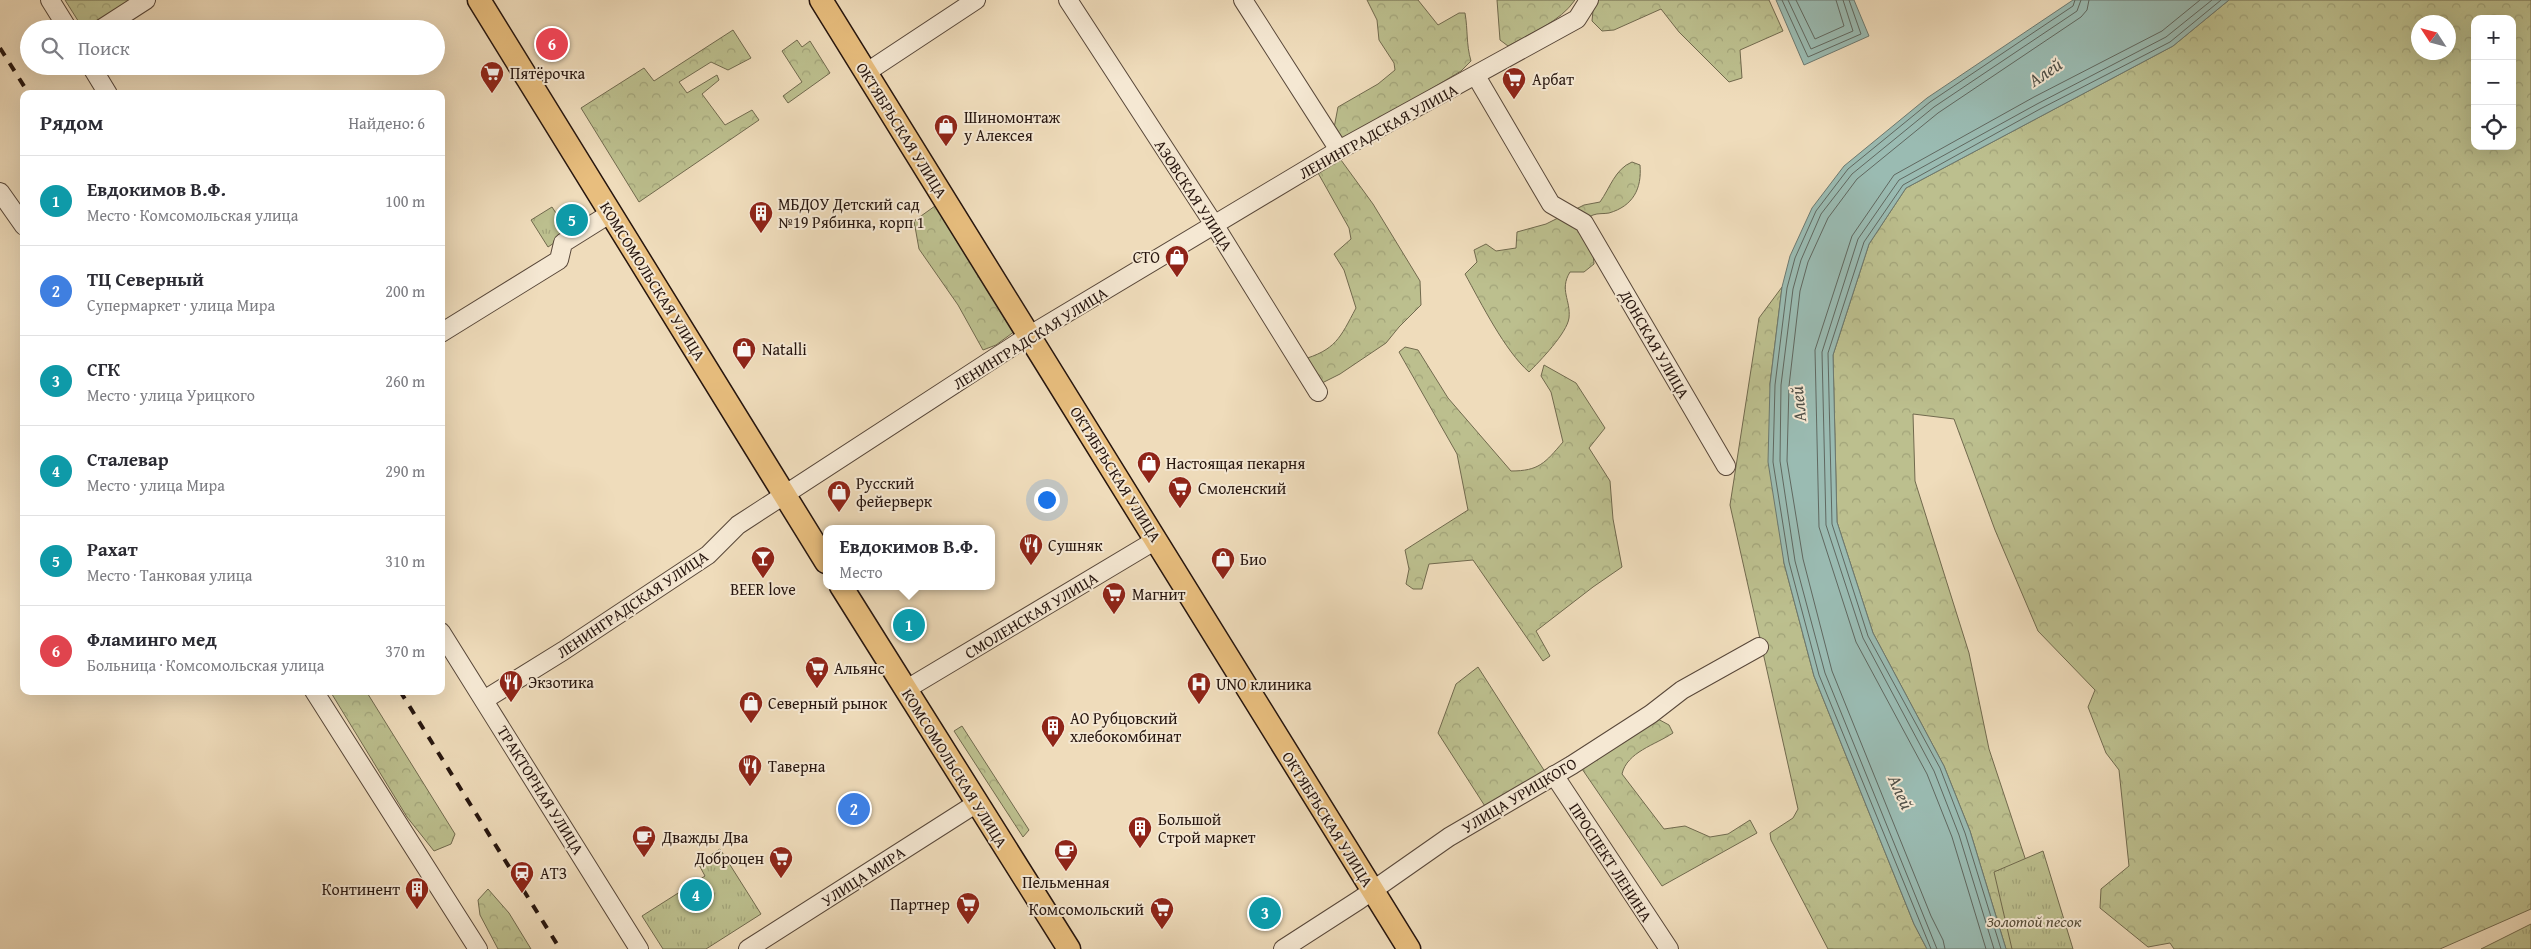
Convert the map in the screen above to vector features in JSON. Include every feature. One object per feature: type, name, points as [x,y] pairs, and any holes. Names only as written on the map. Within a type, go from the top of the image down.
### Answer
[{"type":"main road","name":"КОМСОМОЛЬСКАЯ УЛИЦА","points":[[479,0],[823,557]]},
{"type":"main road","name":"ОКТЯБРЬСКАЯ УЛИЦА","points":[[821,0],[1409,949]]},
{"type":"main road","name":"КОМСОМОЛЬСКАЯ УЛИЦА","points":[[843,590],[1069,949]]},
{"type":"street","points":[[50,0],[62,20]]},
{"type":"street","points":[[116,20],[146,0]]},
{"type":"street","points":[[867,72],[976,0]]},
{"type":"street","name":"АЗОВСКАЯ УЛИЦА","points":[[1068,0],[1214,226],[1318,392]]},
{"type":"street","points":[[1243,0],[1339,150]]},
{"type":"street","name":"ЛЕНИНГРАДСКАЯ УЛИЦА","points":[[484,700],[563,651],[708,555],[738,525],[866,444],[1030,335],[1339,150],[1577,19],[1590,0]]},
{"type":"street","points":[[96,75],[106,90]]},
{"type":"street","name":"ДОНСКАЯ УЛИЦА","points":[[1476,76],[1551,204],[1584,223],[1726,466]]},
{"type":"street","points":[[0,192],[20,220]]},
{"type":"street","points":[[445,331],[559,260],[563,243],[611,213]]},
{"type":"street","name":"СМОЛЕНСКАЯ УЛИЦА","points":[[905,690],[1156,540]]},
{"type":"street","name":"ТРАКТОРНАЯ УЛИЦА","points":[[445,638],[639,949]]},
{"type":"street","name":"УЛИЦА УРИЦКОГО","points":[[1283,949],[1373,891],[1465,827],[1554,775],[1651,714],[1682,690],[1759,647]]},
{"type":"street","points":[[317,695],[478,949]]},
{"type":"street","name":"ПРОСПЕКТ ЛЕНИНА","points":[[1554,775],[1669,949]]},
{"type":"street","name":"УЛИЦА МИРА","points":[[748,949],[977,803]]},
{"type":"green space","points":[[65,0],[138,0],[107,20],[78,20]]},
{"type":"green space","points":[[1367,0],[1418,0],[1438,25],[1459,13],[1465,13],[1471,61],[1461,71],[1347,139],[1339,136],[1334,128],[1338,107],[1378,84],[1395,70],[1394,63],[1379,40],[1377,20]]},
{"type":"green space","points":[[1497,0],[1575,0],[1569,8],[1553,21],[1508,46],[1500,40]]},
{"type":"green space","points":[[1594,0],[1769,0],[1783,31],[1740,50],[1742,78],[1729,82],[1679,32],[1661,9],[1614,30],[1602,31],[1592,21]]},
{"type":"green space","points":[[2229,0],[2531,0],[2531,909],[2440,949],[2174,949],[2170,943],[2148,947],[2100,908],[2101,889],[2129,866],[2119,770],[2106,753],[2088,707],[2095,690],[2038,631],[1995,530],[1954,419],[1913,414],[1915,481],[1969,653],[1989,749],[2026,861],[2044,949],[2006,949],[1970,831],[1944,766],[1873,633],[1837,522],[1833,355],[1869,244],[1906,188],[2173,46]]},
{"type":"green space","points":[[733,30],[751,58],[728,70],[711,62],[679,82],[687,93],[717,75],[719,80],[702,94],[725,125],[752,110],[759,120],[639,202],[581,108],[644,68],[654,81]]},
{"type":"green space","points":[[797,40],[802,47],[810,41],[830,73],[788,103],[783,96],[802,82],[782,51]]},
{"type":"green space","points":[[1341,160],[1373,204],[1420,281],[1421,305],[1386,343],[1340,374],[1318,385],[1301,360],[1322,352],[1336,342],[1356,308],[1344,270],[1334,254],[1351,239],[1349,228],[1318,173]]},
{"type":"green space","points":[[1632,162],[1640,165],[1640,174],[1637,189],[1630,201],[1617,210],[1591,216],[1578,228],[1593,253],[1594,264],[1584,272],[1570,272],[1565,284],[1569,312],[1567,324],[1552,346],[1529,372],[1502,339],[1465,274],[1477,262],[1474,250],[1486,244],[1496,251],[1516,248],[1517,232],[1546,224],[1584,205],[1600,202],[1621,169]]},
{"type":"green space","points":[[935,206],[1015,331],[996,345],[983,350],[958,305],[919,249],[914,221]]},
{"type":"green space","points":[[552,207],[569,233],[548,247],[531,220]]},
{"type":"green space","points":[[1782,287],[1770,384],[1784,563],[1814,676],[1914,924],[1927,949],[1828,949],[1771,840],[1770,833],[1793,818],[1798,809],[1730,505],[1759,318]]},
{"type":"green space","points":[[1405,347],[1418,350],[1448,398],[1511,471],[1521,471],[1541,464],[1563,442],[1551,392],[1541,376],[1544,365],[1576,383],[1605,428],[1589,448],[1610,481],[1613,519],[1622,567],[1536,631],[1550,656],[1543,661],[1473,560],[1429,564],[1422,589],[1413,589],[1406,584],[1409,569],[1405,550],[1468,510],[1457,454],[1399,352]]},
{"type":"green space","points":[[1478,667],[1549,778],[1490,814],[1438,733],[1456,684]]},
{"type":"green space","points":[[332,695],[368,695],[455,834],[451,844],[434,851],[407,817]]},
{"type":"green space","points":[[1656,718],[1669,725],[1673,733],[1636,755],[1625,766],[1622,774],[1664,829],[1685,826],[1710,837],[1728,834],[1750,820],[1757,833],[1662,886],[1580,766]]},
{"type":"green space","points":[[962,726],[1029,830],[1023,837],[954,731]]},
{"type":"green space","points":[[720,849],[761,914],[706,949],[663,949],[642,916],[705,876],[698,863]]},
{"type":"green space","name":"Золотой песок","points":[[2043,851],[2073,949],[2012,949],[1994,872]]},
{"type":"green space","points":[[488,889],[509,913],[531,949],[498,949],[480,915],[478,900]]},
{"type":"green space","points":[[2531,924],[2531,949],[2481,949]]},
{"type":"water","points":[[1776,0],[1854,0],[1869,36],[1804,65]]},
{"type":"water","name":"Алей","points":[[2073,0],[2229,0],[2173,46],[1906,188],[1869,244],[1833,355],[1837,522],[1873,633],[1944,766],[1970,831],[2006,949],[1927,949],[1914,924],[1814,676],[1784,563],[1768,462],[1770,384],[1782,287],[1790,256],[1812,208],[1844,166],[1927,98]]},
{"type":"railway","points":[[0,48],[26,90]]},
{"type":"railway","points":[[402,695],[560,949]]},
{"type":"place","name":"Фламинго мед","points":[[552,44]]},
{"type":"place","name":"Пятёрочка","points":[[492,94]]},
{"type":"place","name":"Арбат","points":[[1514,100]]},
{"type":"place","name":"Шиномонтаж у Алексея","points":[[946,147]]},
{"type":"place","name":"Рахат","points":[[572,220]]},
{"type":"place","name":"МБДОУ Детский сад №19 Рябинка, корп 1","points":[[761,234]]},
{"type":"place","name":"СТО","points":[[1177,278]]},
{"type":"place","name":"Natalli","points":[[744,370]]},
{"type":"place","name":"Настоящая пекарня","points":[[1149,484]]},
{"type":"place","name":"Смоленский","points":[[1180,509]]},
{"type":"place","name":"Русский фейерверк","points":[[839,513]]},
{"type":"place","name":"Сушняк","points":[[1031,566]]},
{"type":"place","name":"BEER love","points":[[763,579]]},
{"type":"place","name":"Био","points":[[1223,580]]},
{"type":"place","name":"Магнит","points":[[1114,615]]},
{"type":"place","name":"Евдокимов В.Ф.","points":[[909,625]]},
{"type":"place","name":"Альянс","points":[[817,689]]},
{"type":"place","name":"Экзотика","points":[[511,703]]},
{"type":"place","name":"UNO клиника","points":[[1199,705]]},
{"type":"place","name":"Северный рынок","points":[[751,724]]},
{"type":"place","name":"АО Рубцовский хлебокомбинат","points":[[1053,748]]},
{"type":"place","name":"Таверна","points":[[750,787]]},
{"type":"place","name":"ТЦ Северный","points":[[854,809]]},
{"type":"place","name":"Большой Строй маркет","points":[[1140,849]]},
{"type":"place","name":"Дважды Два","points":[[644,858]]},
{"type":"place","name":"Пельменная","points":[[1066,872]]},
{"type":"place","name":"Доброцен","points":[[781,879]]},
{"type":"place","name":"АТЗ","points":[[522,894]]},
{"type":"place","name":"Сталевар","points":[[696,895]]},
{"type":"place","name":"Континент","points":[[417,910]]},
{"type":"place","name":"СГК","points":[[1265,913]]},
{"type":"place","name":"Партнер","points":[[968,925]]},
{"type":"place","name":"Комсомольский","points":[[1162,930]]}]
